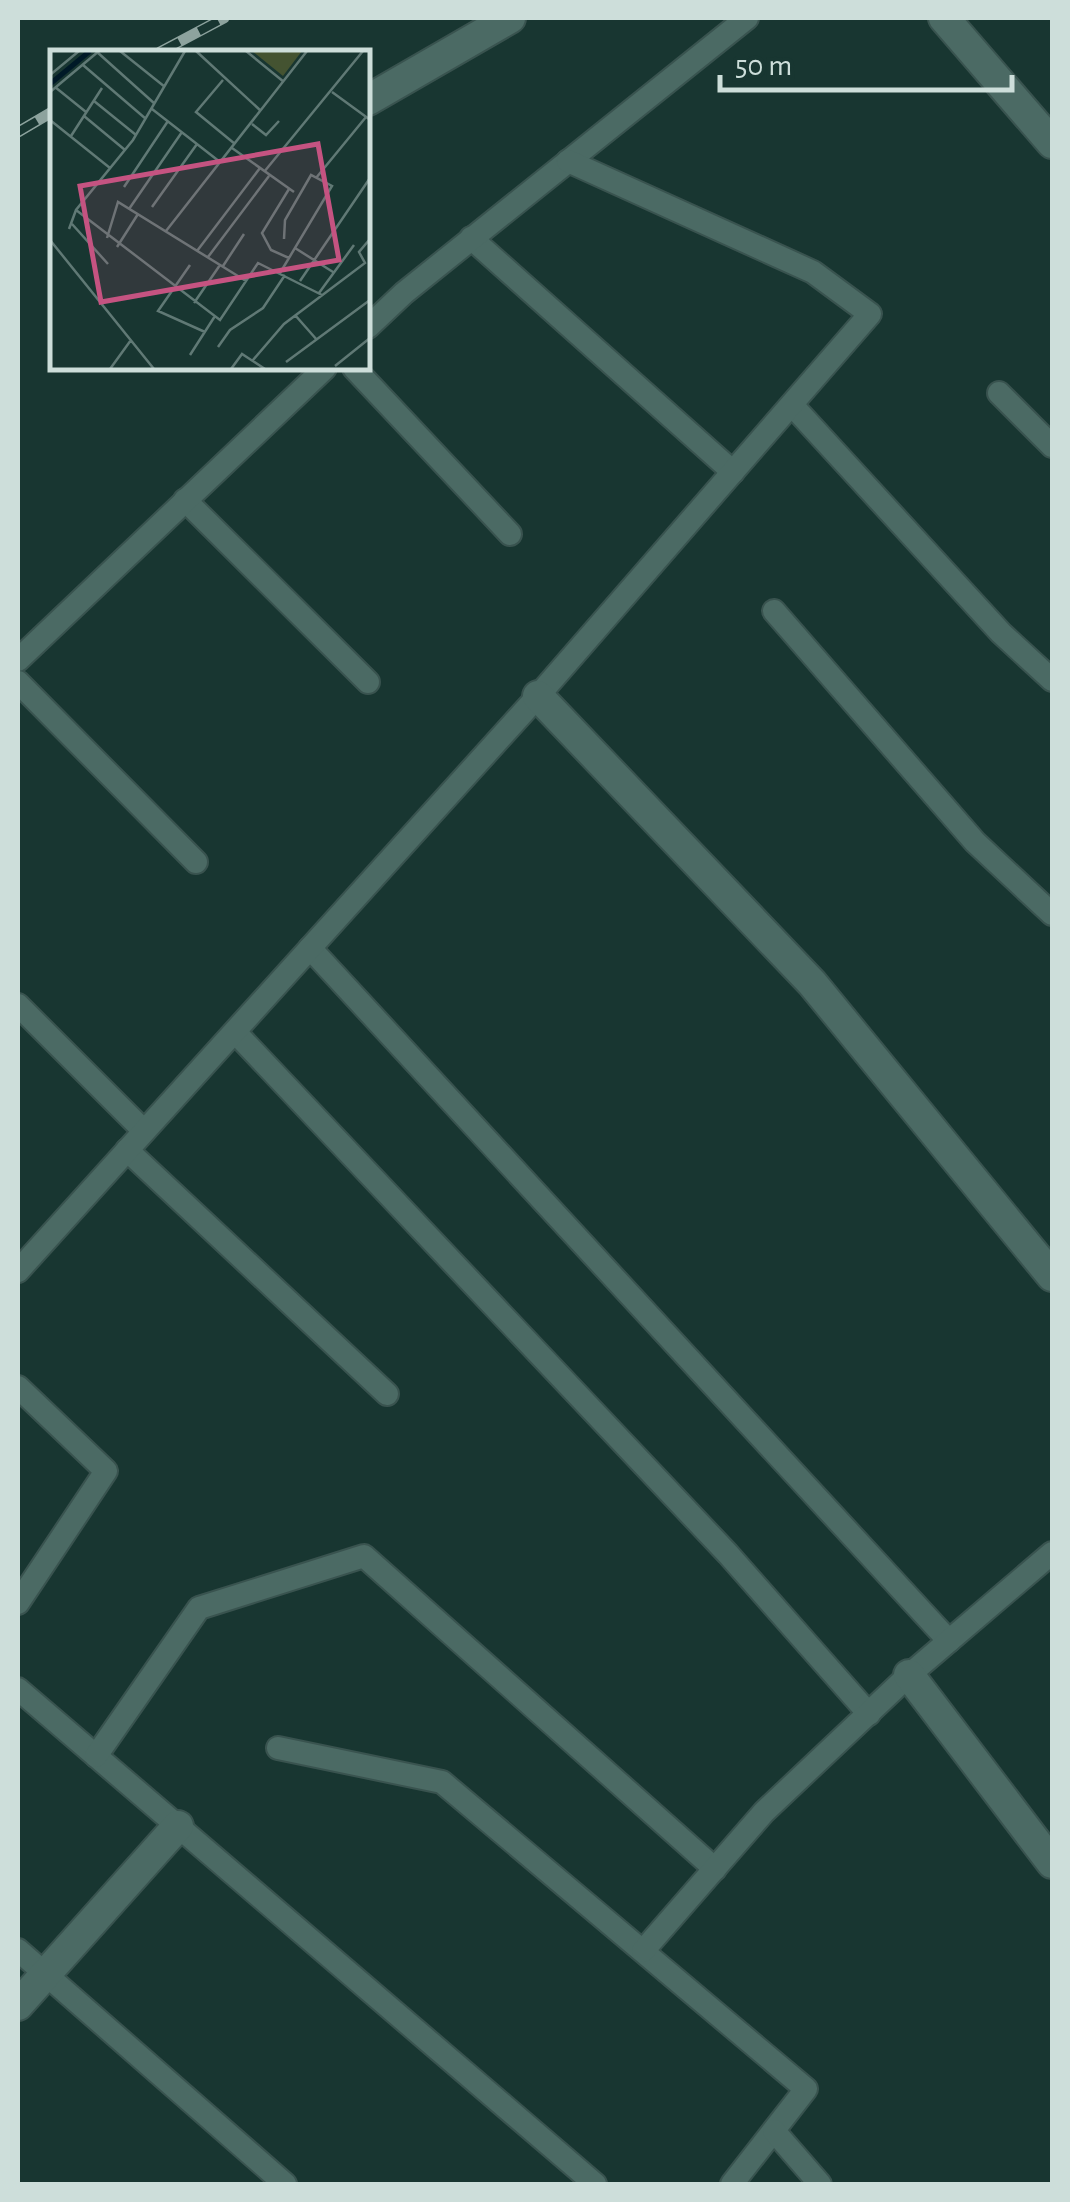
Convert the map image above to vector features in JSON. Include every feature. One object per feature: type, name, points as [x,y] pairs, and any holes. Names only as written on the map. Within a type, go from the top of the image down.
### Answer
[{"type":"street","points":[[370,99],[510,18]]},
{"type":"street","points":[[944,18],[1052,143]]},
{"type":"street","points":[[538,696],[812,984],[1052,1276]]},
{"type":"street","points":[[909,1675],[1052,1862]]},
{"type":"street","points":[[18,2005],[178,1826]]},
{"type":"lane","points":[[370,325],[471,238],[747,18]]},
{"type":"lane","points":[[18,1271],[538,696],[870,314],[813,272],[568,162]]},
{"type":"lane","points":[[471,238],[733,472]]},
{"type":"lane","points":[[18,660],[323,370]]},
{"type":"lane","points":[[356,370],[510,534]]},
{"type":"lane","points":[[999,393],[1052,446]]},
{"type":"lane","points":[[792,404],[1001,632],[1052,680]]},
{"type":"lane","points":[[186,500],[368,682]]},
{"type":"lane","points":[[774,611],[976,842],[1052,914]]},
{"type":"lane","points":[[18,682],[196,862]]},
{"type":"lane","points":[[310,948],[949,1641]]},
{"type":"lane","points":[[18,1005],[144,1131]]},
{"type":"lane","points":[[234,1032],[728,1554],[869,1714]]},
{"type":"lane","points":[[127,1150],[387,1394]]},
{"type":"lane","points":[[18,1387],[106,1471],[18,1604]]},
{"type":"lane","points":[[644,1951],[764,1812],[909,1675],[1052,1553]]},
{"type":"lane","points":[[96,1756],[199,1608],[364,1556],[715,1869]]},
{"type":"lane","points":[[18,1689],[595,2184]]},
{"type":"lane","points":[[278,1748],[442,1782],[806,2089],[732,2184]]},
{"type":"lane","points":[[18,1950],[285,2184]]},
{"type":"lane","points":[[774,2131],[820,2184]]},
{"type":"railway","points":[[164,50],[224,18]]},
{"type":"railway","points":[[18,132],[50,113]]}]
